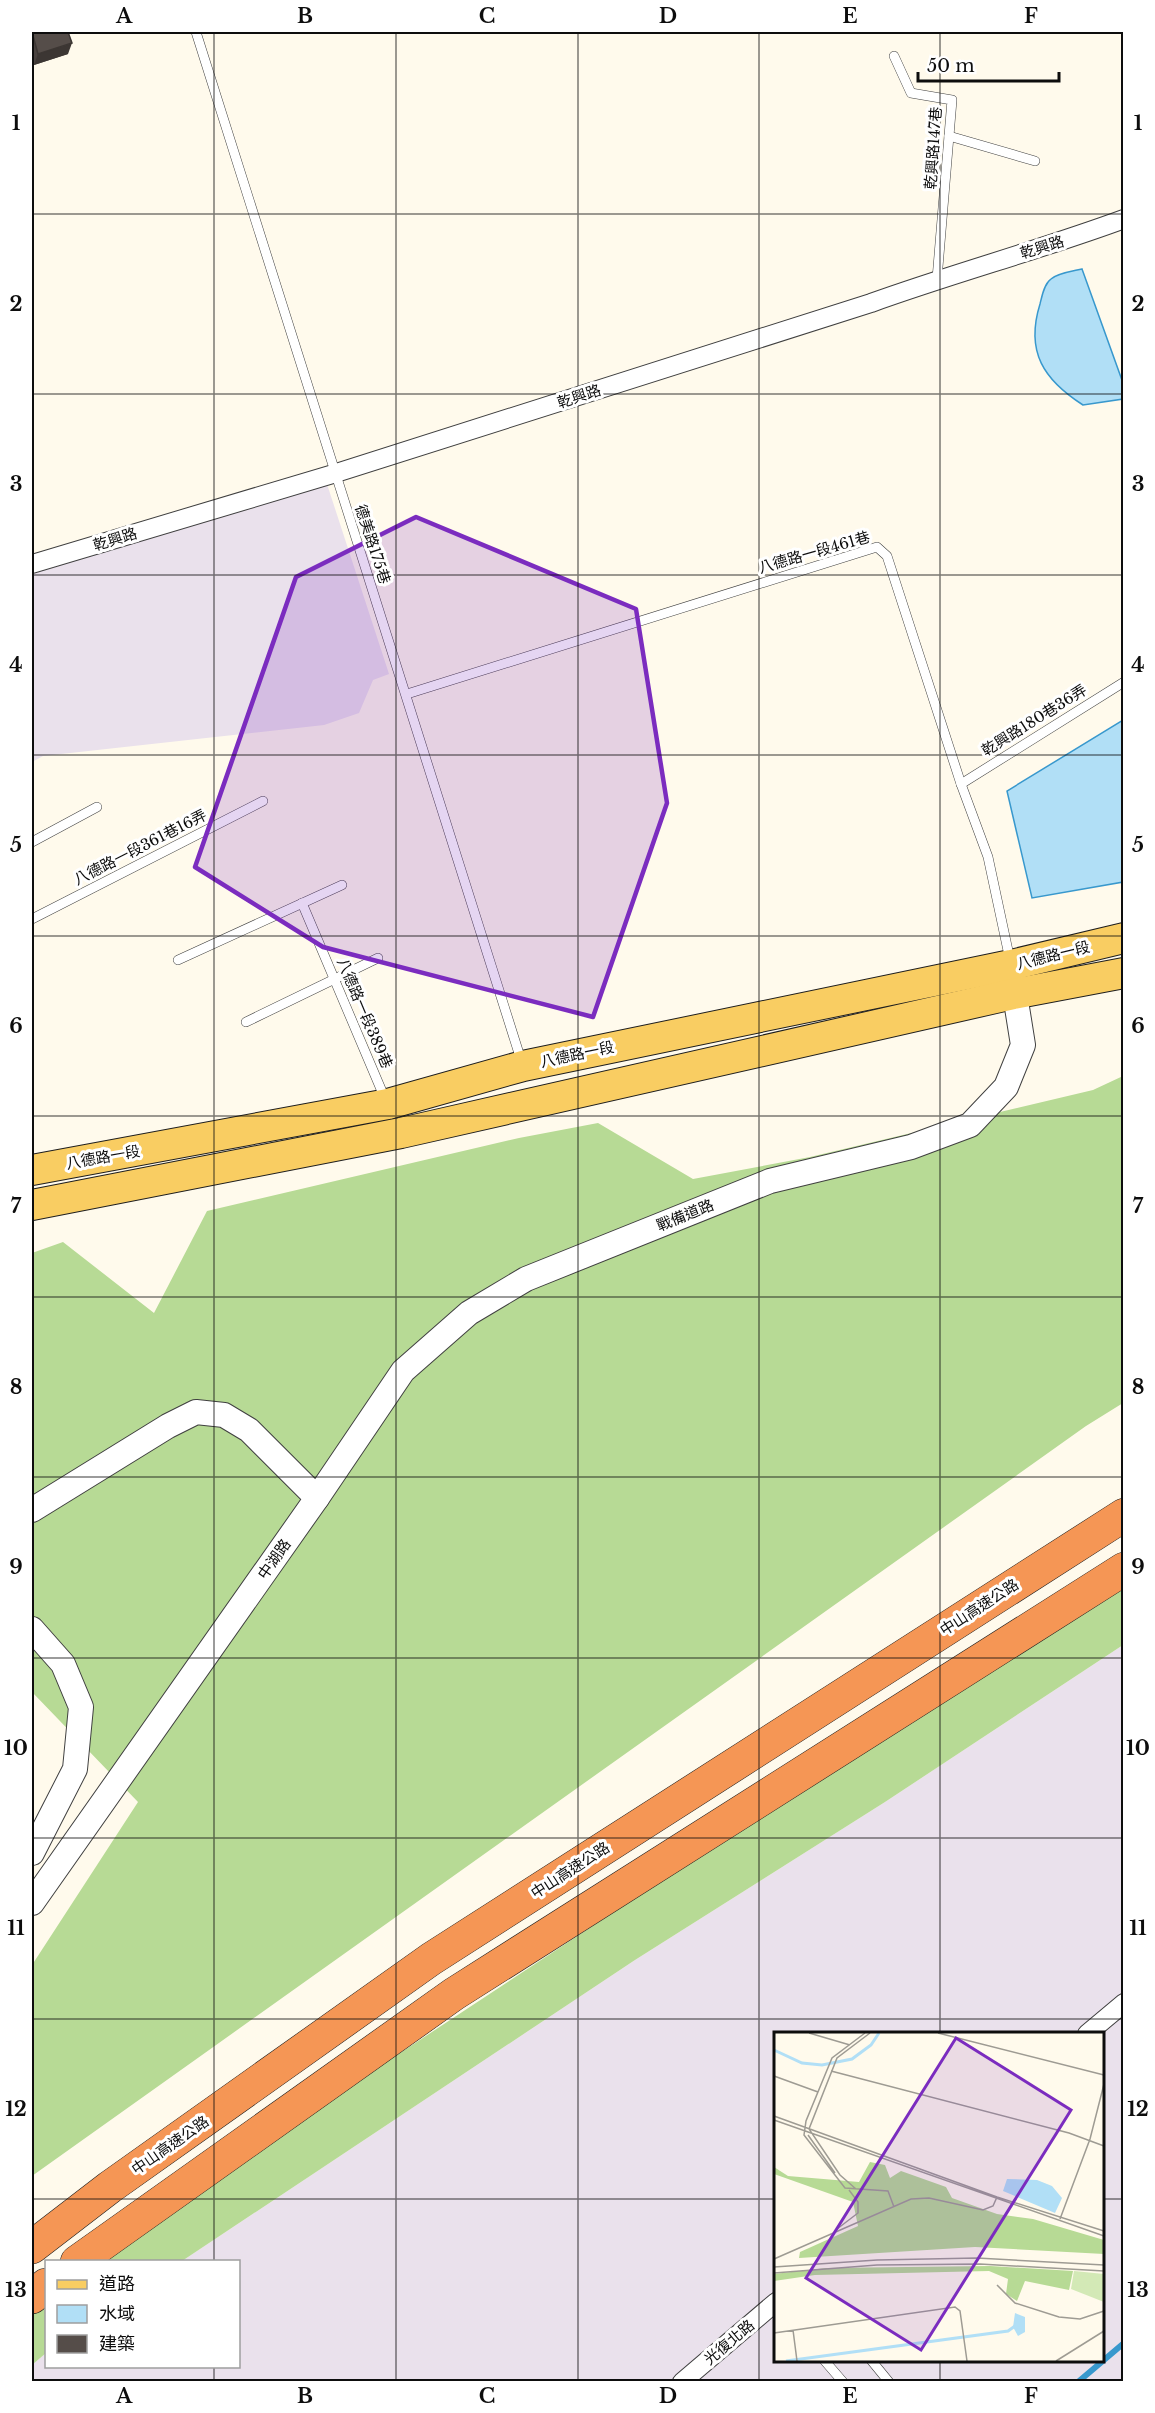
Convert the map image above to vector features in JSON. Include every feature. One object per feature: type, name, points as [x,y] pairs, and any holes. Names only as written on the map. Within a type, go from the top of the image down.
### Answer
[{"type":"highway","name":"中山高速公路","points":[[32,2247],[110,2187],[431,1959],[1124,1515]]},
{"type":"highway","points":[[80,2260],[454,1994],[1124,1569]]},
{"type":"highway","points":[[32,2297],[45,2286]]},
{"type":"main road","name":"八德路一段","points":[[32,1170],[394,1119],[522,1066],[1011,965],[1124,938]]},
{"type":"main road","name":"八德路一段","points":[[32,1205],[394,1119],[1124,973]]},
{"type":"street","name":"乾興路","points":[[32,564],[333,474],[871,303],[1124,219]]},
{"type":"street","name":"戰備道路","points":[[317,1498],[403,1371],[469,1313],[525,1279],[770,1181],[911,1147],[970,1125],[1006,1087],[1023,1046],[1013,994],[1011,965]]},
{"type":"street","points":[[32,1510],[168,1426],[196,1412],[224,1415],[249,1430],[317,1498]]},
{"type":"street","name":"中湖路","points":[[32,1903],[317,1498]]},
{"type":"street","points":[[32,1629],[63,1664],[81,1707],[75,1769],[32,1853]]},
{"type":"street","points":[[1089,2032],[1124,2003]]},
{"type":"street","name":"光復北路","points":[[682,2382],[774,2305]]},
{"type":"lane","name":"德美路175巷","points":[[196,32],[333,474],[407,694],[522,1066]]},
{"type":"lane","name":"乾興路147巷","points":[[894,56],[911,93],[952,100],[938,279]]},
{"type":"lane","points":[[949,136],[1035,161]]},
{"type":"lane","name":"八德路一段461巷","points":[[407,694],[877,547],[887,556],[987,857],[1011,965]]},
{"type":"lane","name":"乾興路180巷36弄","points":[[961,784],[1124,682]]},
{"type":"lane","name":"八德路一段361巷16弄","points":[[32,919],[262,801]]},
{"type":"lane","points":[[32,842],[97,807]]},
{"type":"lane","points":[[178,960],[342,885]]},
{"type":"lane","name":"八德路一段389巷","points":[[302,903],[394,1119]]},
{"type":"lane","points":[[246,1022],[378,958]]},
{"type":"lane","points":[[825,2362],[843,2382]]},
{"type":"lane","points":[[872,2362],[889,2382]]},
{"type":"highlighted area","points":[[416,517],[636,609],[667,803],[593,1017],[323,947],[195,867],[296,577]]},
{"type":"shaded area","points":[[326,481],[389,674],[373,680],[359,713],[324,725],[43,756],[32,762],[32,571]]},
{"type":"shaded area","points":[[1123,1645],[1123,2381],[32,2382],[32,2365],[45,2354],[45,2368],[240,2368],[240,2260],[184,2260],[635,1960],[885,1802]]},
{"type":"green space","points":[[1123,1076],[1123,1403],[1086,1426],[32,2176],[32,1965],[138,1802],[32,1692],[32,1253],[63,1242],[154,1313],[207,1211],[519,1138],[598,1123],[693,1179],[810,1157],[1093,1090]]},
{"type":"green space","points":[[1123,1587],[1123,1645],[885,1802],[635,1960],[184,2260],[86,2260],[755,1819]]},
{"type":"green space","points":[[45,2292],[45,2354],[32,2365],[32,2302]]},
{"type":"water","points":[[1082,269],[1123,383],[1123,399],[1083,405],[1048,375],[1041,363],[1035,337],[1036,321],[1047,284],[1058,275]]},
{"type":"water","points":[[1123,720],[1123,882],[1032,898],[1007,791]]},
{"type":"building","points":[[32,32],[68,32],[72,43],[38,54]]},
{"type":"waterway","points":[[1104,2360],[1124,2343]]},
{"type":"waterway","points":[[1078,2382],[1102,2362]]}]
